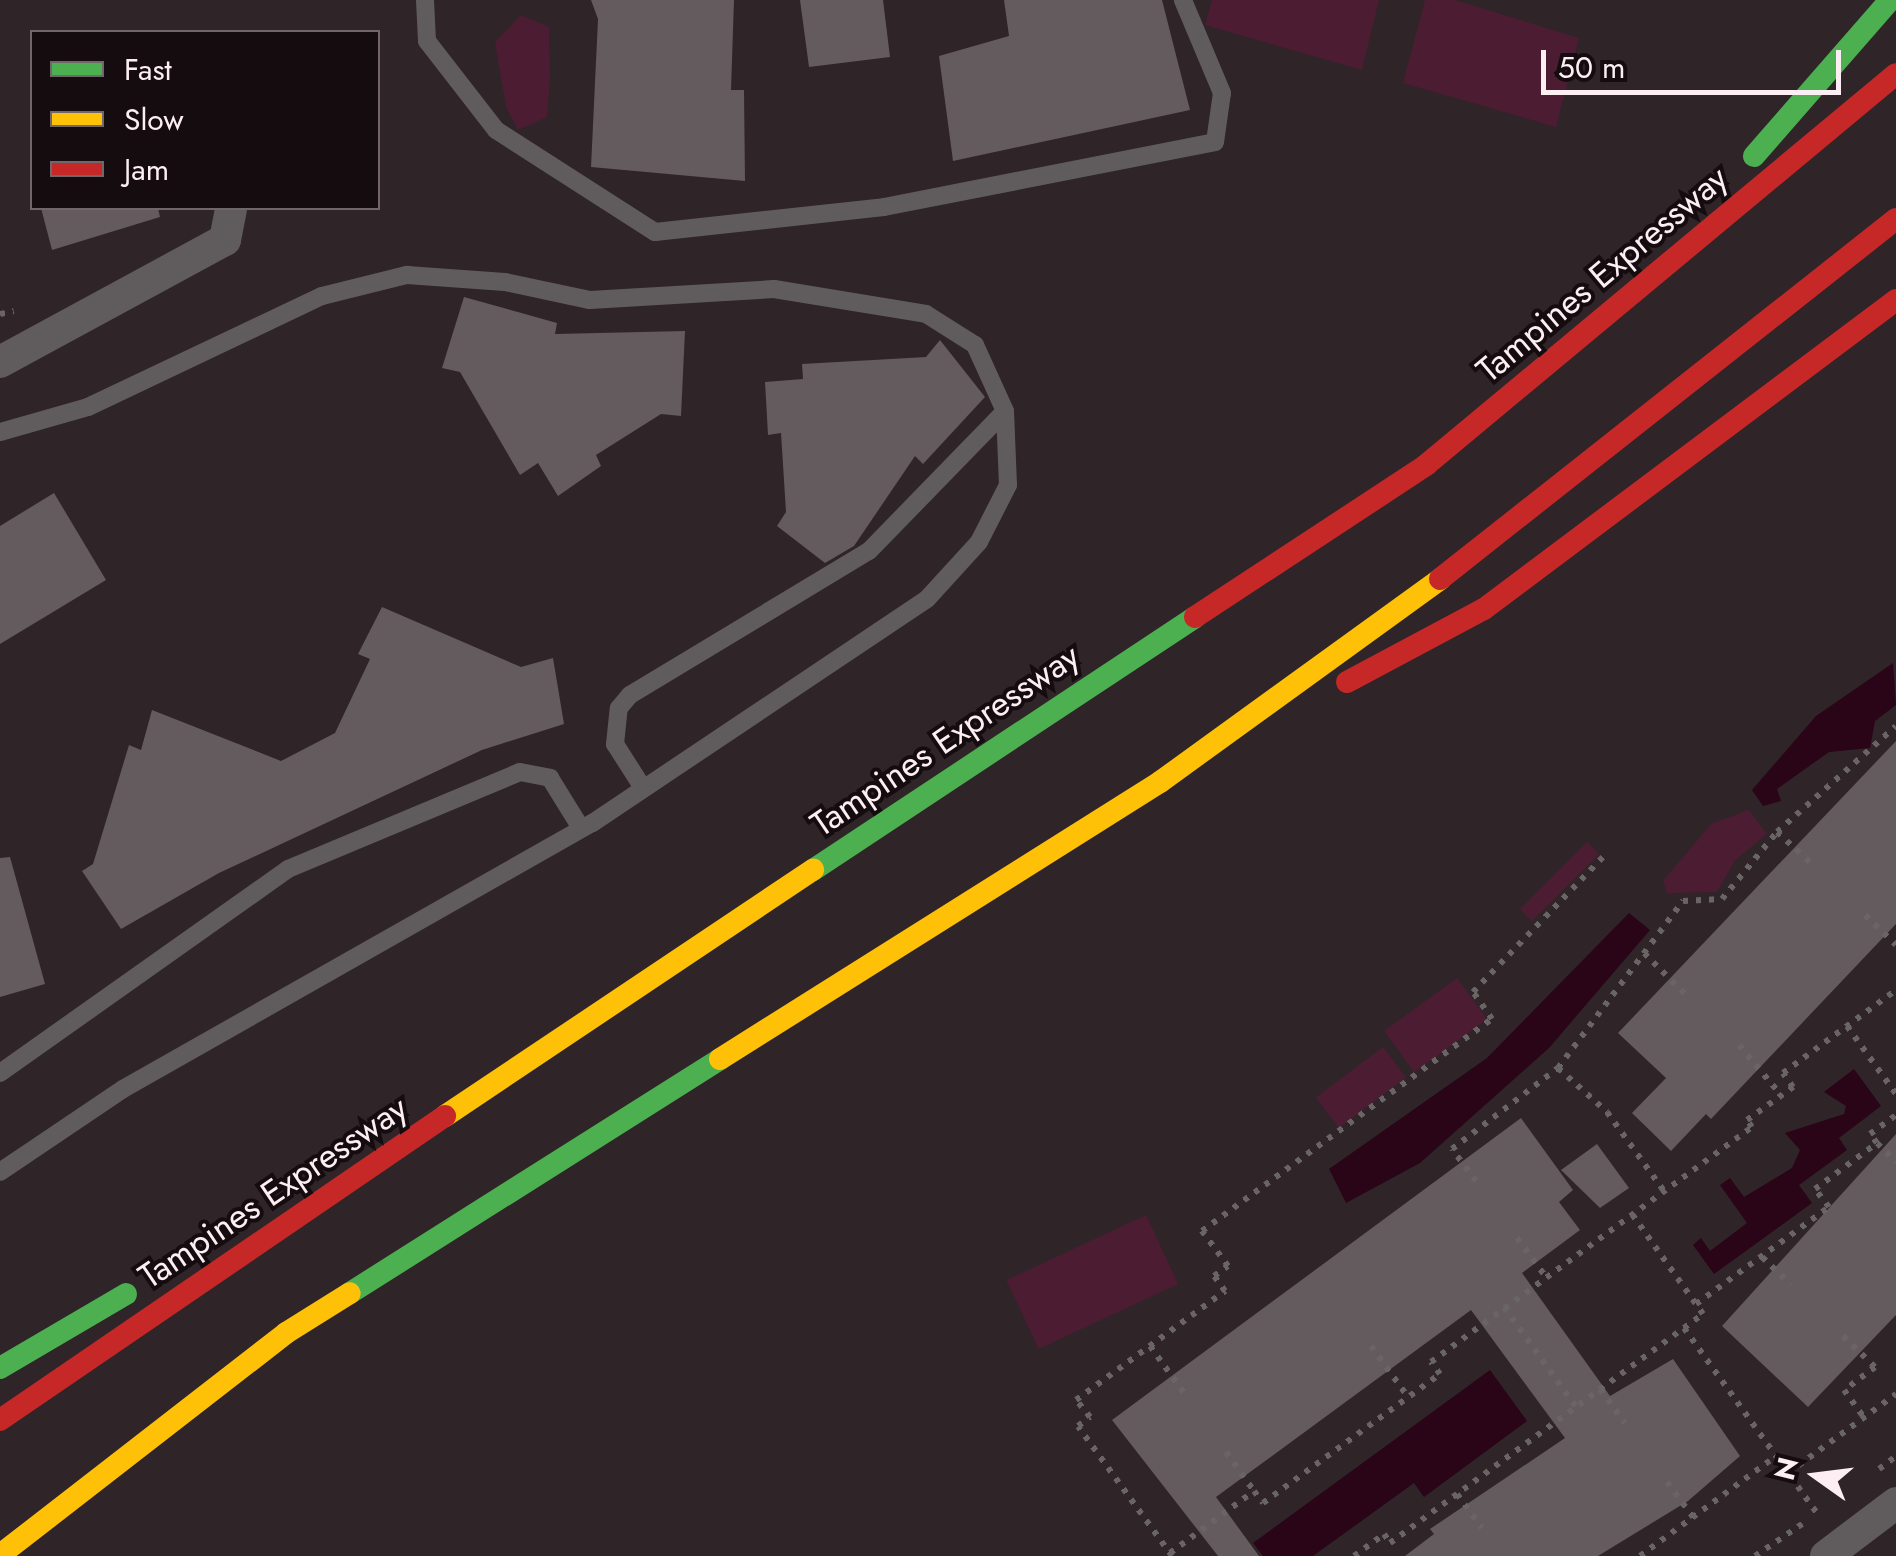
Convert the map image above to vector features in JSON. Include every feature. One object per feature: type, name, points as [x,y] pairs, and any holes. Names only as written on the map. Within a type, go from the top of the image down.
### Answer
[{"type":"highway","points":[[1691,247],[1713,195],[1890,0]]},
{"type":"highway","name":"Tampines Expressway","points":[[0,1420],[596,1013],[1426,464],[1896,74]]},
{"type":"highway","points":[[0,1555],[286,1334],[1160,782],[1457,567],[1896,219]]},
{"type":"highway","points":[[1160,782],[1484,608],[1896,300]]},
{"type":"highway","points":[[222,1236],[596,1013]]},
{"type":"highway","points":[[0,1368],[154,1277]]},
{"type":"street","points":[[0,362],[224,240],[231,210]]},
{"type":"street","points":[[1826,1556],[1896,1503]]},
{"type":"lane","points":[[425,0],[427,41],[496,130],[655,232],[884,207],[1215,142],[1222,93],[1182,0]]},
{"type":"lane","points":[[0,432],[88,406],[322,296],[406,275],[590,300],[774,289],[926,314],[975,344],[1005,411],[1008,485],[979,542],[926,599],[581,828],[123,1089],[0,1172]]},
{"type":"lane","points":[[643,788],[615,744],[619,708],[630,695],[869,551],[1005,411]]},
{"type":"lane","points":[[0,1073],[288,868],[520,772],[550,778],[581,828]]},
{"type":"path","points":[[1476,1181],[1452,1148],[1558,1068],[1682,901],[1722,899],[1778,832],[1896,726]]},
{"type":"path","points":[[1778,832],[1813,866]]},
{"type":"path","points":[[1254,1491],[1171,1555],[1078,1426],[1090,1418],[1076,1400],[1225,1291],[1214,1276],[1228,1266],[1202,1231],[1492,1018],[1473,992],[1604,855]]},
{"type":"path","points":[[1865,916],[1896,945]]},
{"type":"path","points":[[1644,954],[1688,996]]},
{"type":"path","points":[[1226,1452],[1263,1503],[1440,1374],[1431,1362],[1664,1191],[1793,1087],[1783,1073],[1896,990]]},
{"type":"path","points":[[1847,1026],[1896,1094]]},
{"type":"path","points":[[1739,1045],[1781,1096]]},
{"type":"path","points":[[1558,1068],[1607,1112],[1664,1191]]},
{"type":"path","points":[[1896,1116],[1870,1134],[1896,1162]]},
{"type":"path","points":[[1696,1304],[1829,1208],[1815,1189],[1877,1143]]},
{"type":"path","points":[[1354,1556],[1384,1534],[1390,1543],[1704,1314],[1632,1214]]},
{"type":"path","points":[[1517,1238],[1546,1278]]},
{"type":"path","points":[[1762,1256],[1791,1285]]},
{"type":"path","points":[[1504,1308],[1576,1407]]},
{"type":"path","points":[[1684,1328],[1817,1513]]},
{"type":"path","points":[[1843,1336],[1875,1367],[1844,1390],[1864,1418]]},
{"type":"path","points":[[1150,1346],[1184,1394]]},
{"type":"path","points":[[1371,1346],[1408,1397]]},
{"type":"path","points":[[1600,1389],[1625,1423]]},
{"type":"path","points":[[1788,1473],[1896,1394]]},
{"type":"path","points":[[1640,1556],[1776,1456]]},
{"type":"path","points":[[1667,1482],[1693,1517]]},
{"type":"path","points":[[1457,1494],[1482,1528]]},
{"type":"shaded area","points":[[1212,0],[1379,0],[1362,70],[1205,25]]},
{"type":"shaded area","points":[[1425,0],[1455,0],[1579,38],[1556,127],[1403,83]]},
{"type":"shaded area","points":[[521,15],[549,27],[550,77],[547,117],[518,130],[506,107],[495,42]]},
{"type":"shaded area","points":[[1893,663],[1896,705],[1875,721],[1870,748],[1829,752],[1777,789],[1781,801],[1763,806],[1752,790],[1816,716]]},
{"type":"shaded area","points":[[1749,810],[1767,834],[1735,860],[1717,892],[1667,893],[1663,881],[1711,824]]},
{"type":"shaded area","points":[[1587,842],[1599,854],[1532,921],[1520,909]]},
{"type":"shaded area","points":[[1629,913],[1650,930],[1549,1048],[1420,1163],[1346,1203],[1329,1169],[1487,1058]]},
{"type":"shaded area","points":[[1457,978],[1487,1019],[1414,1072],[1384,1031]]},
{"type":"shaded area","points":[[1383,1047],[1406,1077],[1339,1128],[1316,1098]]},
{"type":"shaded area","points":[[1854,1069],[1881,1106],[1839,1138],[1847,1150],[1799,1185],[1812,1203],[1714,1274],[1693,1245],[1701,1238],[1710,1251],[1747,1223],[1720,1185],[1730,1178],[1744,1197],[1792,1168],[1800,1150],[1785,1133],[1844,1114],[1846,1106],[1824,1092]]},
{"type":"shaded area","points":[[1146,1215],[1178,1284],[1039,1349],[1006,1280]]},
{"type":"shaded area","points":[[1490,1370],[1527,1421],[1424,1497],[1414,1483],[1313,1556],[1263,1556],[1253,1543]]},
{"type":"building","points":[[591,0],[734,0],[731,90],[744,90],[745,181],[591,167],[598,19]]},
{"type":"building","points":[[800,0],[883,0],[890,57],[809,67]]},
{"type":"building","points":[[1004,0],[1162,0],[1190,110],[953,161],[939,56],[1009,36]]},
{"type":"building","points":[[42,210],[158,210],[160,217],[52,250]]},
{"type":"building","points":[[464,297],[557,323],[555,334],[685,331],[681,416],[661,414],[596,455],[601,466],[558,496],[538,463],[520,475],[460,372],[442,368]]},
{"type":"building","points":[[940,340],[985,397],[923,464],[915,456],[854,546],[825,563],[777,526],[786,512],[781,433],[768,435],[765,382],[803,379],[802,364],[926,357]]},
{"type":"building","points":[[54,493],[106,580],[0,644],[0,526]]},
{"type":"building","points":[[382,607],[521,667],[553,658],[564,724],[482,750],[219,873],[121,929],[82,871],[93,864],[129,745],[141,750],[152,710],[281,761],[335,733],[370,659],[358,654]]},
{"type":"building","points":[[1896,741],[1896,924],[1711,1119],[1706,1114],[1671,1151],[1632,1113],[1666,1078],[1618,1033]]},
{"type":"building","points":[[10,857],[45,984],[0,997],[0,858]]},
{"type":"building","points":[[1521,1118],[1573,1190],[1559,1202],[1580,1230],[1522,1273],[1610,1396],[1673,1359],[1740,1456],[1688,1501],[1598,1556],[1405,1556],[1434,1534],[1430,1529],[1565,1438],[1471,1310],[1216,1497],[1259,1556],[1218,1556],[1112,1420]]},
{"type":"building","points":[[1896,1134],[1896,1315],[1808,1407],[1722,1326]]},
{"type":"building","points":[[1597,1144],[1629,1188],[1600,1208],[1561,1170]]},
{"type":"traffic: fast","points":[[1754,156],[1890,0]]},
{"type":"traffic: fast","points":[[813,870],[1195,617]]},
{"type":"traffic: fast","points":[[350,1293],[720,1059]]},
{"type":"traffic: fast","points":[[0,1368],[126,1294]]},
{"type":"traffic: slow","points":[[720,1059],[1160,782],[1440,579]]},
{"type":"traffic: slow","points":[[445,1116],[813,870]]},
{"type":"traffic: slow","points":[[0,1555],[286,1333],[350,1293]]},
{"type":"traffic: jam","points":[[1195,617],[1426,465],[1896,74]]},
{"type":"traffic: jam","points":[[1440,579],[1896,219]]},
{"type":"traffic: jam","points":[[1347,682],[1484,609],[1896,300]]},
{"type":"traffic: jam","points":[[0,1420],[445,1116]]}]
